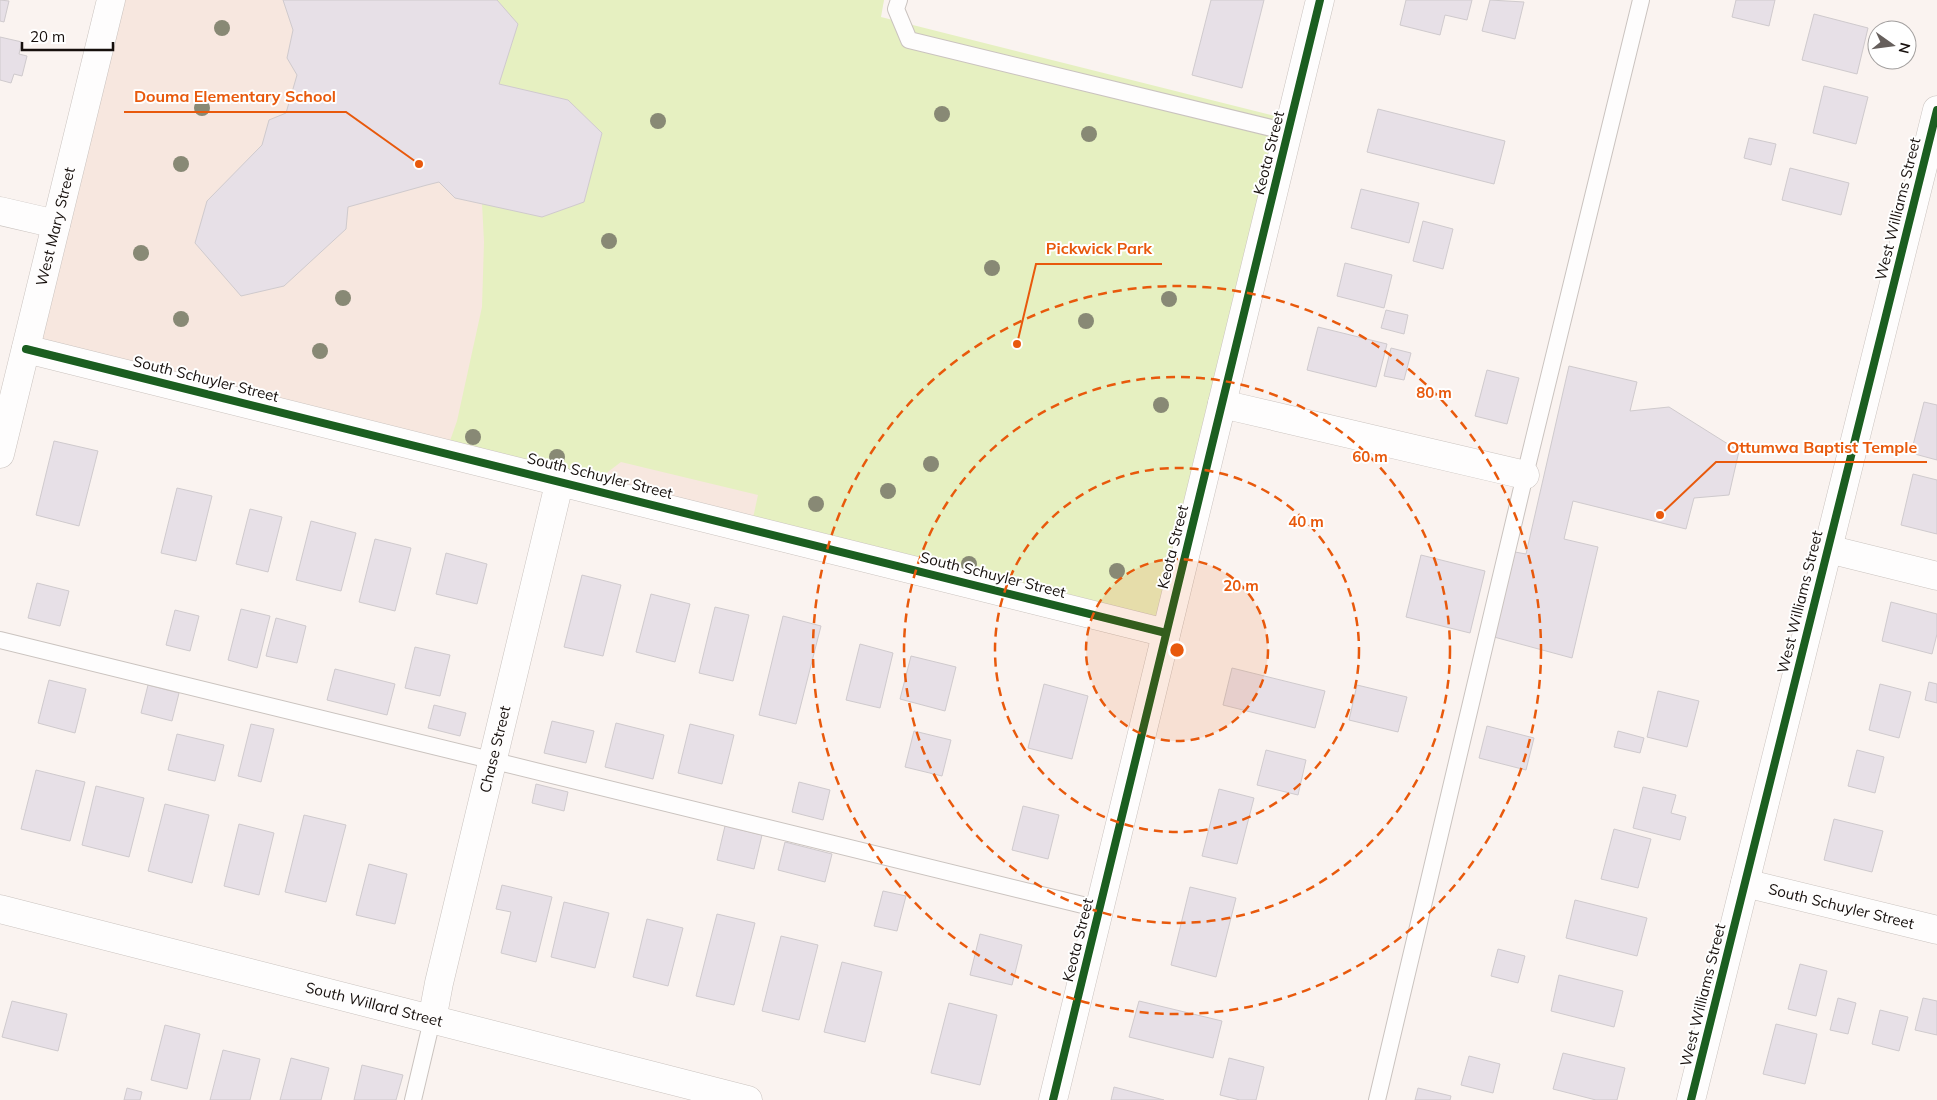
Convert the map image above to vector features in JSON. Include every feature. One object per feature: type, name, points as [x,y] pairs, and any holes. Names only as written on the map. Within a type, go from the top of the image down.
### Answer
[{"type":"street","name":"West Mary Street","points":[[1,448],[111,0]]},
{"type":"street","name":"Keota Street","points":[[1053,1100],[1320,0]]},
{"type":"street","name":"West Williams Street","points":[[1691,1100],[1937,110]]},
{"type":"street","points":[[0,211],[56,224]]},
{"type":"street","name":"South Schuyler Street","points":[[26,349],[560,480],[1166,633]]},
{"type":"street","points":[[1222,404],[1525,475]]},
{"type":"street","name":"Chase Street","points":[[432,1020],[439,983],[560,480]]},
{"type":"street","points":[[1828,549],[1937,576]]},
{"type":"street","name":"South Schuyler Street","points":[[1745,883],[1937,930]]},
{"type":"street","name":"South Willard Street","points":[[0,909],[748,1100]]},
{"type":"lane","points":[[899,0],[896,9],[909,40],[1288,132]]},
{"type":"lane","points":[[1377,1100],[1525,475],[1641,0]]},
{"type":"lane","points":[[0,640],[1099,909]]},
{"type":"lane","points":[[413,1100],[432,1020]]},
{"type":"shaded area","points":[[111,0],[884,0],[751,527],[26,349]]},
{"type":"green space","points":[[497,0],[884,0],[881,17],[1291,120],[1166,633],[751,527],[758,495],[621,462],[588,487],[446,452],[457,421],[482,307],[484,242],[482,203],[542,217],[584,202],[602,133],[568,100],[499,84],[518,24]]},
{"type":"building","points":[[0,0],[9,1],[4,22],[0,21]]},
{"type":"building","points":[[283,0],[497,0],[518,24],[499,84],[568,100],[602,133],[584,202],[542,217],[455,198],[439,182],[427,185],[348,207],[346,229],[284,286],[241,296],[195,243],[207,201],[262,145],[269,120],[286,113],[297,75],[287,58],[293,30]]},
{"type":"building","points":[[1211,0],[1264,0],[1242,88],[1192,75]]},
{"type":"building","points":[[1406,0],[1472,0],[1467,20],[1445,15],[1440,35],[1400,25]]},
{"type":"building","points":[[1490,0],[1524,2],[1515,39],[1482,31]]},
{"type":"building","points":[[1736,0],[1775,0],[1769,26],[1732,17]]},
{"type":"building","points":[[1814,14],[1867,28],[1857,74],[1802,60]]},
{"type":"building","points":[[0,37],[22,42],[19,54],[27,56],[22,76],[14,74],[11,83],[0,80]]},
{"type":"building","points":[[1824,86],[1868,97],[1856,144],[1813,133]]},
{"type":"building","points":[[1378,109],[1505,141],[1494,184],[1367,152]]},
{"type":"building","points":[[1749,138],[1776,144],[1771,165],[1744,158]]},
{"type":"building","points":[[1790,168],[1849,183],[1841,215],[1782,200]]},
{"type":"building","points":[[1361,189],[1419,203],[1409,243],[1351,228]]},
{"type":"building","points":[[1423,221],[1453,229],[1443,269],[1413,261]]},
{"type":"building","points":[[1345,263],[1392,275],[1384,308],[1337,296]]},
{"type":"building","points":[[1386,310],[1408,315],[1404,334],[1381,328]]},
{"type":"building","points":[[1318,327],[1387,344],[1376,387],[1307,370]]},
{"type":"building","points":[[1391,348],[1411,353],[1404,380],[1384,376]]},
{"type":"building","points":[[1569,366],[1637,382],[1630,411],[1669,407],[1739,451],[1729,495],[1694,498],[1686,529],[1573,501],[1564,539],[1598,547],[1572,658],[1494,637],[1515,552],[1526,554]]},
{"type":"building","points":[[1487,370],[1519,378],[1507,424],[1475,416]]},
{"type":"building","points":[[1924,402],[1937,405],[1937,460],[1911,453]]},
{"type":"building","points":[[54,441],[98,451],[79,526],[36,515]]},
{"type":"building","points":[[1913,474],[1937,480],[1937,534],[1901,525]]},
{"type":"building","points":[[177,488],[212,496],[196,561],[161,553]]},
{"type":"building","points":[[250,509],[282,517],[268,572],[236,564]]},
{"type":"building","points":[[311,521],[356,533],[341,591],[296,580]]},
{"type":"building","points":[[375,539],[411,548],[395,611],[359,602]]},
{"type":"building","points":[[446,553],[487,564],[477,604],[436,594]]},
{"type":"building","points":[[1421,555],[1485,571],[1470,633],[1406,617]]},
{"type":"building","points":[[582,575],[621,585],[603,656],[564,647]]},
{"type":"building","points":[[37,583],[69,591],[60,626],[28,618]]},
{"type":"building","points":[[651,594],[690,604],[675,662],[636,652]]},
{"type":"building","points":[[1891,602],[1937,614],[1937,634],[1932,654],[1882,641]]},
{"type":"building","points":[[715,607],[749,615],[733,681],[699,673]]},
{"type":"building","points":[[241,609],[270,616],[257,668],[228,660]]},
{"type":"building","points":[[175,610],[199,616],[190,651],[166,645]]},
{"type":"building","points":[[783,616],[821,626],[796,724],[759,715]]},
{"type":"building","points":[[276,618],[306,626],[297,663],[266,656]]},
{"type":"building","points":[[860,644],[893,653],[880,708],[846,700]]},
{"type":"building","points":[[415,647],[450,655],[440,696],[405,688]]},
{"type":"building","points":[[911,656],[956,667],[945,711],[900,699]]},
{"type":"building","points":[[1232,668],[1325,691],[1315,728],[1223,705]]},
{"type":"building","points":[[335,669],[395,684],[387,715],[327,700]]},
{"type":"building","points":[[49,680],[86,689],[75,733],[38,723]]},
{"type":"building","points":[[1929,682],[1937,684],[1937,703],[1925,700]]},
{"type":"building","points":[[1044,684],[1088,696],[1072,759],[1028,748]]},
{"type":"building","points":[[1880,684],[1911,692],[1899,738],[1869,730]]},
{"type":"building","points":[[148,685],[179,693],[172,721],[141,713]]},
{"type":"building","points":[[1357,685],[1407,697],[1398,732],[1349,720]]},
{"type":"building","points":[[1658,691],[1699,701],[1687,747],[1647,737]]},
{"type":"building","points":[[434,705],[466,713],[460,736],[428,728]]},
{"type":"building","points":[[552,721],[594,731],[586,763],[544,753]]},
{"type":"building","points":[[616,723],[664,735],[653,779],[605,767]]},
{"type":"building","points":[[251,724],[274,729],[261,782],[238,776]]},
{"type":"building","points":[[690,724],[734,735],[722,784],[678,773]]},
{"type":"building","points":[[1487,726],[1534,738],[1526,770],[1479,758]]},
{"type":"building","points":[[914,731],[951,740],[942,776],[905,767]]},
{"type":"building","points":[[1618,731],[1644,738],[1640,753],[1614,747]]},
{"type":"building","points":[[177,734],[224,745],[215,781],[168,770]]},
{"type":"building","points":[[1266,750],[1306,760],[1298,795],[1257,785]]},
{"type":"building","points":[[1857,750],[1884,757],[1875,793],[1848,786]]},
{"type":"building","points":[[36,770],[85,782],[70,841],[21,829]]},
{"type":"building","points":[[799,782],[830,790],[823,820],[792,812]]},
{"type":"building","points":[[536,784],[568,792],[564,811],[532,803]]},
{"type":"building","points":[[96,786],[144,798],[129,857],[82,845]]},
{"type":"building","points":[[1643,787],[1676,795],[1671,813],[1686,817],[1680,840],[1633,828]]},
{"type":"building","points":[[1219,789],[1254,798],[1237,864],[1202,856]]},
{"type":"building","points":[[165,804],[209,815],[192,883],[148,871]]},
{"type":"building","points":[[1023,806],[1059,815],[1048,859],[1012,850]]},
{"type":"building","points":[[304,815],[346,825],[326,902],[285,892]]},
{"type":"building","points":[[1834,819],[1883,831],[1872,872],[1824,860]]},
{"type":"building","points":[[239,824],[274,833],[259,895],[224,886]]},
{"type":"building","points":[[725,826],[762,835],[754,869],[717,860]]},
{"type":"building","points":[[1614,829],[1651,839],[1638,888],[1601,879]]},
{"type":"building","points":[[785,842],[832,854],[825,882],[778,870]]},
{"type":"building","points":[[369,864],[407,874],[395,924],[356,915]]},
{"type":"building","points":[[502,885],[552,897],[536,962],[501,953],[511,912],[496,909]]},
{"type":"building","points":[[1190,887],[1236,898],[1216,977],[1171,965]]},
{"type":"building","points":[[883,891],[906,896],[897,931],[874,926]]},
{"type":"building","points":[[1575,900],[1647,918],[1637,956],[1566,938]]},
{"type":"building","points":[[564,902],[609,913],[595,968],[551,957]]},
{"type":"building","points":[[717,914],[755,923],[734,1005],[696,996]]},
{"type":"building","points":[[647,919],[683,928],[668,986],[633,977]]},
{"type":"building","points":[[980,934],[1022,945],[1012,985],[970,975]]},
{"type":"building","points":[[781,936],[818,945],[799,1020],[762,1011]]},
{"type":"building","points":[[1498,949],[1525,956],[1518,983],[1491,976]]},
{"type":"building","points":[[842,962],[882,972],[865,1042],[824,1032]]},
{"type":"building","points":[[1800,964],[1827,971],[1816,1016],[1788,1009]]},
{"type":"building","points":[[1559,975],[1623,991],[1614,1027],[1551,1011]]},
{"type":"building","points":[[1838,998],[1856,1003],[1848,1034],[1830,1030]]},
{"type":"building","points":[[1923,998],[1937,1001],[1937,1035],[1915,1030]]},
{"type":"building","points":[[12,1001],[67,1014],[58,1051],[2,1037]]},
{"type":"building","points":[[1139,1001],[1222,1021],[1213,1058],[1129,1037]]},
{"type":"building","points":[[949,1003],[997,1015],[980,1085],[931,1073]]},
{"type":"building","points":[[1880,1010],[1908,1017],[1899,1051],[1872,1044]]},
{"type":"building","points":[[1776,1024],[1817,1034],[1805,1084],[1763,1074]]},
{"type":"building","points":[[165,1025],[200,1034],[187,1089],[151,1080]]},
{"type":"building","points":[[223,1050],[260,1059],[250,1100],[210,1100]]},
{"type":"building","points":[[1563,1053],[1625,1068],[1617,1100],[1596,1100],[1553,1089]]},
{"type":"building","points":[[1469,1056],[1500,1064],[1493,1093],[1461,1085]]},
{"type":"building","points":[[291,1058],[329,1068],[321,1100],[280,1100]]},
{"type":"building","points":[[1229,1058],[1264,1067],[1256,1100],[1240,1100],[1220,1095]]},
{"type":"building","points":[[362,1065],[403,1075],[396,1100],[354,1100]]},
{"type":"building","points":[[1114,1087],[1164,1100],[1111,1100]]},
{"type":"building","points":[[127,1088],[142,1092],[140,1100],[124,1100]]},
{"type":"building","points":[[1418,1088],[1451,1096],[1450,1100],[1415,1100]]},
{"type":"cycle path","points":[[1053,1100],[1320,0]]},
{"type":"cycle path","points":[[1691,1100],[1937,110]]},
{"type":"cycle path","points":[[26,349],[1166,633]]},
{"type":"place","name":"Douma Elementary School","points":[[419,164]]},
{"type":"place","name":"Pickwick Park","points":[[1017,344]]},
{"type":"place","name":"Ottumwa Baptist Temple","points":[[1660,515]]}]
